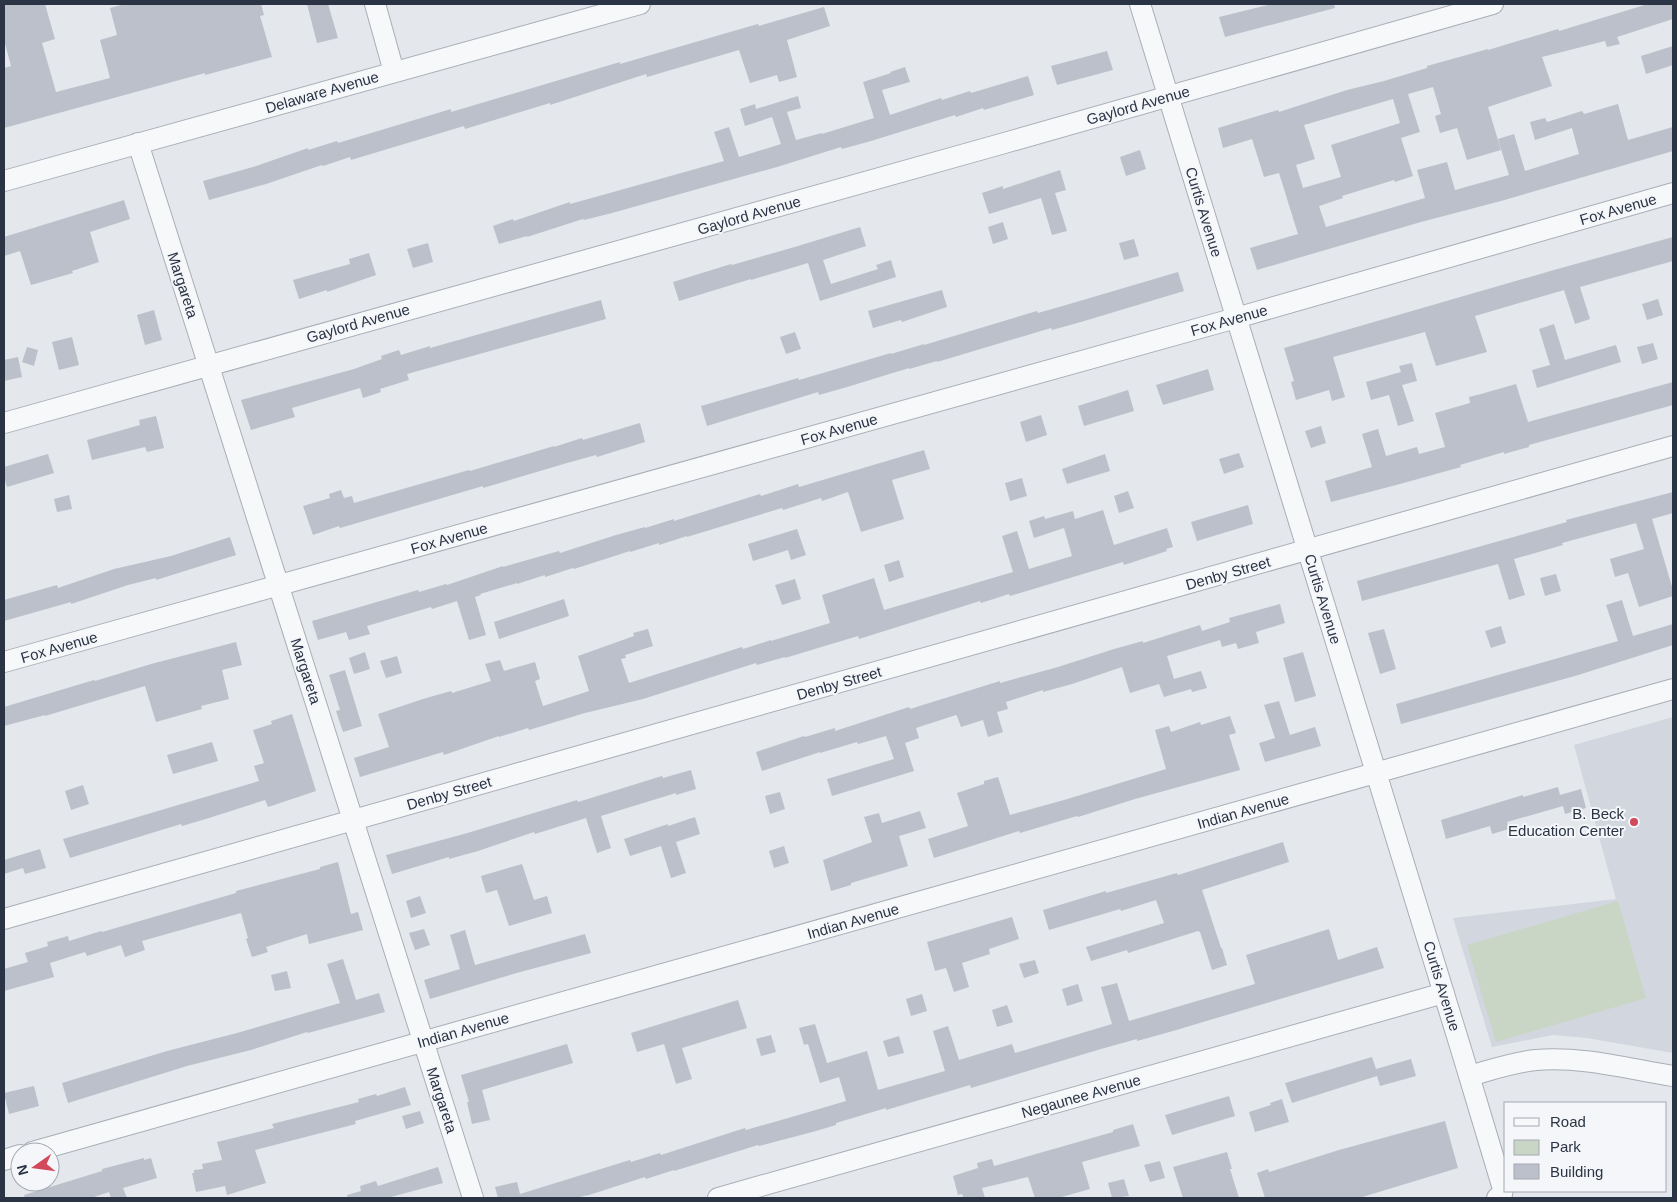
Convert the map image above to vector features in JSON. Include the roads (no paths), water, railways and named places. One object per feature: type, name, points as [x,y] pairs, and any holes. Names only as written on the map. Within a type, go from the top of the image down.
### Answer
[{"type":"street","points":[[375,4],[394,72]]},
{"type":"street","name":"Delaware Avenue","points":[[4,181],[640,4]]},
{"type":"street","name":"Curtis Avenue","points":[[1140,4],[1470,1076],[1503,1189],[1499,1196]]},
{"type":"street","name":"Gaylord Avenue","points":[[4,423],[1493,4]]},
{"type":"street","name":"Margareta","points":[[138,143],[473,1198]]},
{"type":"street","name":"Fox Avenue","points":[[4,662],[1236,318],[1673,193]]},
{"type":"street","name":"Denby Street","points":[[4,919],[1673,446]]},
{"type":"street","name":"Indian Avenue","points":[[60,1144],[1673,689]]},
{"type":"street","name":"Negaunee Avenue","points":[[718,1198],[1444,993]]},
{"type":"street","points":[[1470,1076],[1518,1062],[1558,1059],[1580,1060],[1673,1076]]},
{"type":"place","name":"B. Beck Education Center","points":[[1634,822]]}]
